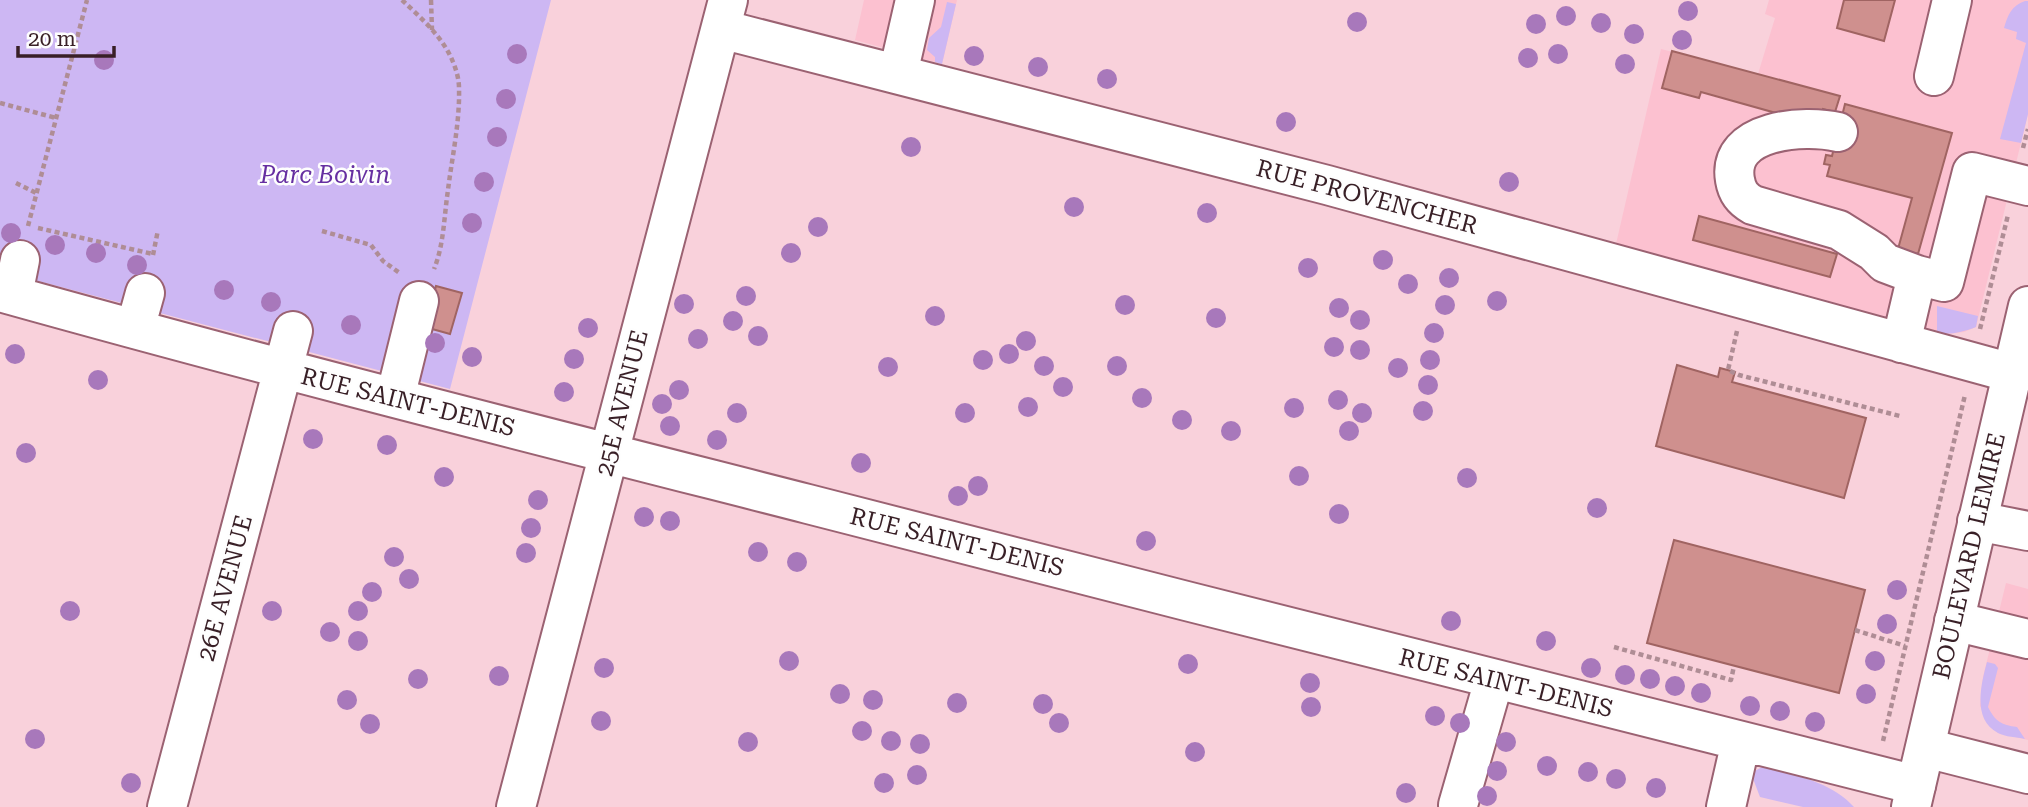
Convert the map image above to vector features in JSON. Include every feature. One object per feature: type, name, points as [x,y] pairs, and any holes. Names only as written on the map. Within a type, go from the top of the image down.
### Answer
[{"type":"street","points":[[1934,76],[1952,0]]},
{"type":"street","name":"RUE PROVENCHER","points":[[725,14],[887,71],[1327,185],[2012,373]]},
{"type":"street","name":"25E AVENUE","points":[[516,807],[725,14]]},
{"type":"street","points":[[887,71],[900,14]]},
{"type":"street","points":[[1838,132],[1797,129],[1761,137],[1738,156],[1734,176],[1737,191],[1753,205],[1839,230],[1874,252],[1885,263],[1944,282],[1959,163],[2019,185]]},
{"type":"street","name":"RUE SAINT-DENIS","points":[[17,262],[135,329],[608,454],[1741,741],[1914,796]]},
{"type":"street","points":[[1901,343],[1917,275]]},
{"type":"street","points":[[395,398],[418,284]]},
{"type":"street","points":[[135,329],[145,293]]},
{"type":"street","name":"BOULEVARD LEMIRE","points":[[1914,796],[1977,521],[2016,414],[2012,373],[2026,320]]},
{"type":"street","name":"26E AVENUE","points":[[167,807],[293,331]]},
{"type":"street","points":[[1977,521],[2028,531]]},
{"type":"street","points":[[1954,621],[2028,639]]},
{"type":"street","points":[[1458,805],[1494,680]]},
{"type":"street","points":[[1726,807],[1741,741]]},
{"type":"street","points":[[1926,748],[2028,774]]},
{"type":"path","points":[[87,0],[17,262],[153,254]]},
{"type":"path","points":[[322,231],[371,245],[383,261],[418,284],[440,251],[459,88],[453,61],[432,30],[402,0]]},
{"type":"path","points":[[431,0],[432,30]]},
{"type":"path","points":[[0,103],[56,118]]},
{"type":"path","points":[[1982,320],[2019,185],[2028,129]]},
{"type":"path","points":[[16,183],[36,193]]},
{"type":"path","points":[[1728,370],[1900,416]]},
{"type":"path","name":"BOULEVARD LEMIRE","points":[[1885,730],[1963,405]]},
{"type":"path","points":[[1855,630],[1905,646]]},
{"type":"path","points":[[1614,647],[1731,680],[1734,666]]},
{"type":"shaded area","points":[[864,0],[957,0],[942,64],[855,40]]},
{"type":"shaded area","points":[[1769,0],[2028,0],[2028,114],[1976,327],[1964,332],[1932,333],[1616,244],[1661,49],[1758,74],[1775,18],[1765,14]]},
{"type":"shaded area","points":[[2006,583],[2028,589],[2028,740],[1998,733],[1989,725],[1980,706],[1983,677]]},
{"type":"green space","name":"Parc Boivin","points":[[0,0],[551,0],[450,389],[0,271]]},
{"type":"green space","points":[[2028,1],[2028,114],[2021,143],[2000,139],[2026,43],[2016,39],[2017,32],[2004,28],[2011,12]]},
{"type":"green space","points":[[947,2],[956,4],[942,64],[935,62],[935,57],[927,50],[929,38],[941,27]]},
{"type":"green space","points":[[1937,306],[1978,316],[1976,327],[1957,333],[1937,333]]},
{"type":"green space","points":[[1987,662],[1998,668],[1988,707],[1999,722],[2017,727],[2025,739],[1998,733],[1984,720],[1980,701]]},
{"type":"green space","points":[[1762,767],[1823,785],[1854,807],[1803,807],[1760,797],[1752,776],[1753,772]]},
{"type":"building","points":[[1844,0],[1895,0],[1884,41],[1837,28]]},
{"type":"building","points":[[1672,51],[1840,96],[1835,112],[1823,109],[1819,125],[1701,92],[1699,98],[1662,88]]},
{"type":"building","points":[[1845,104],[1952,133],[1918,254],[1898,249],[1912,198],[1827,176],[1830,165],[1824,164],[1826,155],[1832,156]]},
{"type":"building","points":[[1699,216],[1837,254],[1830,277],[1693,240]]},
{"type":"building","points":[[436,286],[462,293],[450,334],[425,327]]},
{"type":"building","points":[[1677,365],[1718,377],[1720,368],[1735,372],[1732,382],[1866,418],[1844,498],[1656,446]]},
{"type":"building","points":[[1674,540],[1865,590],[1839,693],[1647,643]]}]
